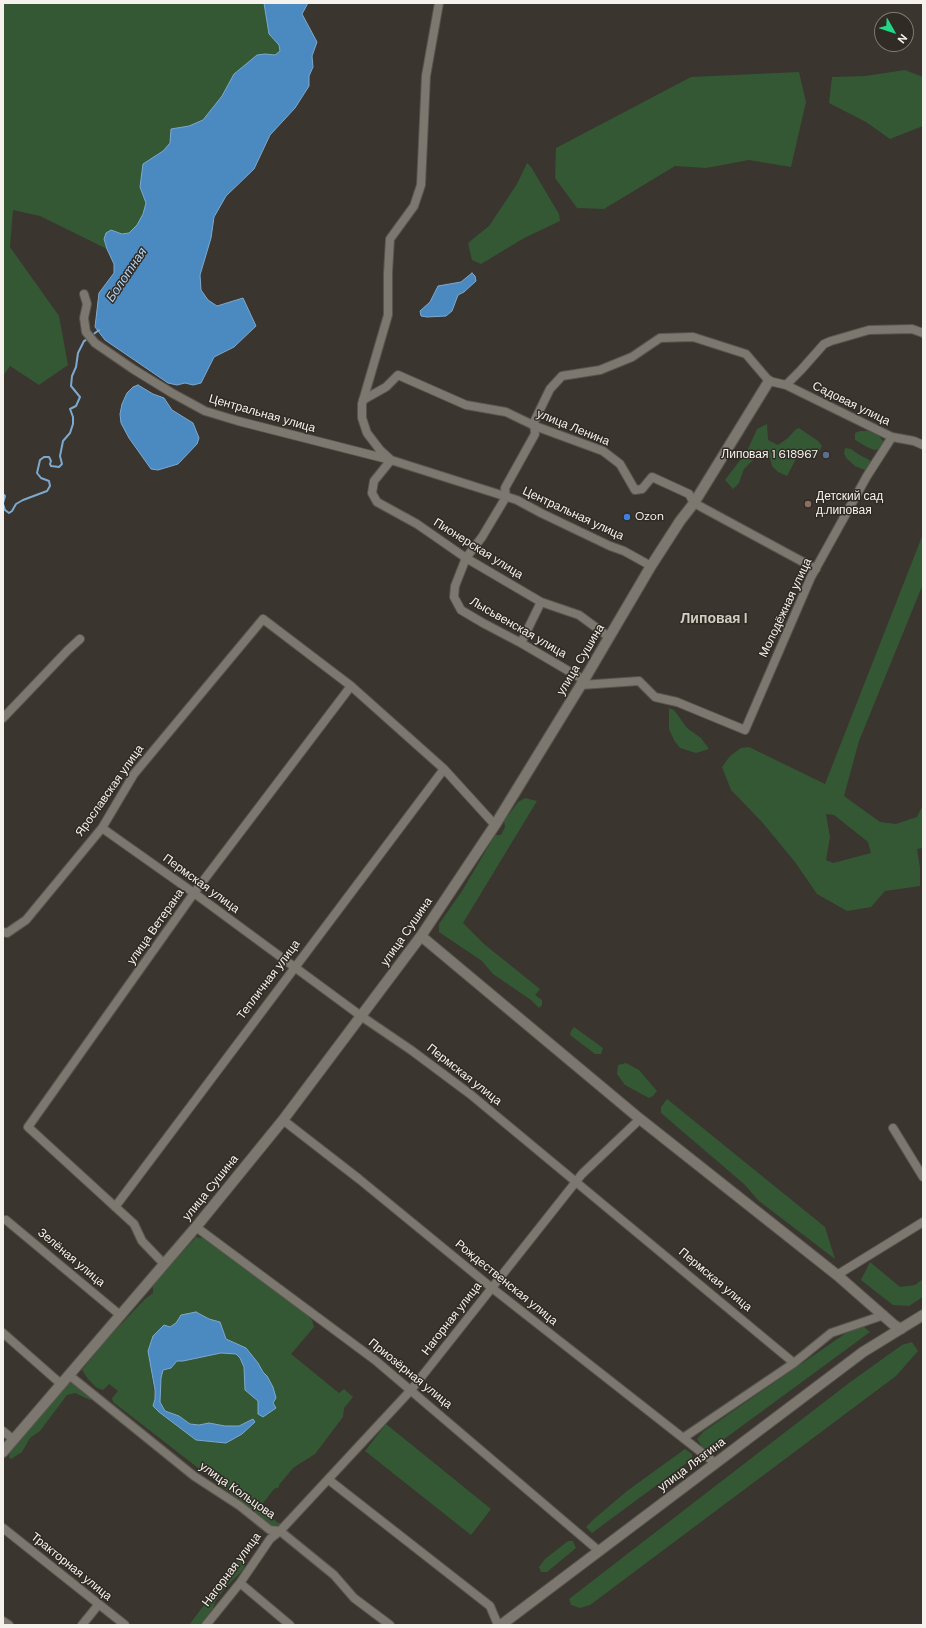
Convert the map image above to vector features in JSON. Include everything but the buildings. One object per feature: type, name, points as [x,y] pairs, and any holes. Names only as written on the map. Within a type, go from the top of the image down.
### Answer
[{"type":"street","name":"Центральная улица","points":[[391,460],[380,450],[368,433],[362,418],[363,400],[388,315],[390,239],[414,206],[421,185],[426,76],[439,3]]},
{"type":"street","name":"Центральная улица","points":[[84,294],[88,304],[84,318],[86,332],[95,343],[146,377],[205,411],[238,421],[391,460],[517,500],[610,546],[624,551],[651,566]]},
{"type":"street","points":[[786,385],[824,344],[830,341],[869,330],[912,329],[923,333]]},
{"type":"street","points":[[466,558],[482,537],[506,497],[505,488],[535,434],[534,422],[550,389],[562,376],[600,370],[632,357],[660,338],[693,337],[746,354],[769,381]]},
{"type":"street","name":"улица Ленина","points":[[363,400],[386,387],[398,375],[466,405],[506,412],[535,426],[603,451],[620,464],[635,490],[642,489],[652,477],[689,494],[694,503],[816,569]]},
{"type":"street","name":"Садовая улица","points":[[769,381],[786,385],[892,437],[914,440],[923,445]]},
{"type":"street","name":"улица Сушина","points":[[3,1452],[196,1227],[283,1120],[421,936],[495,825],[583,682],[651,566],[680,521],[694,503],[769,381]]},
{"type":"street","name":"Молодёжная улица","points":[[583,682],[639,681],[655,697],[677,702],[745,730],[811,577],[867,476],[892,437]]},
{"type":"street","name":"Пионерская улица","points":[[391,460],[374,481],[372,494],[377,502],[417,524],[466,558],[541,602],[579,615],[609,637]]},
{"type":"street","name":"Лысьвенская улица","points":[[466,558],[455,586],[454,597],[461,610],[521,643],[583,682]]},
{"type":"street","points":[[521,643],[541,602]]},
{"type":"street","name":"Ярославская улица","points":[[3,932],[7,933],[26,920],[102,828],[134,774],[263,619],[351,686]]},
{"type":"street","points":[[3,718],[80,639]]},
{"type":"street","points":[[351,686],[444,769],[495,825]]},
{"type":"street","name":"улица Ветерана","points":[[115,1207],[28,1127],[194,893],[351,686]]},
{"type":"street","name":"Тепличная улица","points":[[115,1207],[294,966],[444,769]]},
{"type":"street","name":"Пермская улица","points":[[102,828],[194,893],[470,1094],[794,1362]]},
{"type":"street","points":[[421,936],[640,1119],[837,1275],[894,1325],[901,1329]]},
{"type":"street","name":"Нагорная улица","points":[[206,1625],[240,1583],[270,1539],[280,1531],[329,1480],[411,1390],[577,1181],[640,1119]]},
{"type":"street","name":"Рождественская улица","points":[[283,1120],[359,1178],[492,1288],[715,1463]]},
{"type":"street","points":[[893,1128],[923,1177]]},
{"type":"street","points":[[115,1207],[134,1224],[142,1241],[164,1264]]},
{"type":"street","name":"Зелёная улица","points":[[6,1220],[120,1315]]},
{"type":"street","points":[[837,1275],[923,1222]]},
{"type":"street","name":"Приозёрная улица","points":[[196,1227],[259,1275],[298,1302],[411,1390],[599,1551]]},
{"type":"street","points":[[683,1438],[794,1362],[831,1333],[884,1315]]},
{"type":"street","name":"улица Лязгина","points":[[499,1625],[864,1352],[923,1315]]},
{"type":"street","points":[[3,1333],[61,1384]]},
{"type":"street","name":"улица Кольцова","points":[[69,1375],[194,1476],[240,1506],[270,1530],[280,1531],[334,1575],[354,1598],[390,1625]]},
{"type":"street","points":[[3,1431],[14,1440]]},
{"type":"street","points":[[329,1480],[490,1606],[499,1625]]},
{"type":"street","name":"Тракторная улица","points":[[3,1528],[125,1625]]},
{"type":"street","points":[[240,1583],[285,1624]]},
{"type":"street","points":[[82,1625],[99,1604]]},
{"type":"street","points":[[3,1621],[9,1625]]},
{"type":"green space","points":[[3,3],[264,3],[269,34],[279,45],[280,51],[275,55],[257,55],[234,74],[222,96],[203,120],[189,126],[171,129],[170,142],[163,151],[143,165],[140,187],[146,203],[143,214],[137,225],[129,233],[123,234],[111,230],[104,239],[107,249],[40,216],[13,210],[10,247],[59,316],[68,365],[39,385],[10,366],[3,376]]},
{"type":"green space","points":[[905,70],[923,77],[923,126],[890,139],[866,122],[829,103],[832,77],[865,76]]},
{"type":"green space","points":[[799,72],[806,102],[791,167],[749,160],[706,168],[675,166],[604,209],[577,208],[555,178],[556,148],[691,77]]},
{"type":"green space","points":[[527,163],[531,167],[559,214],[560,221],[524,238],[481,264],[472,260],[468,243],[489,226],[517,184]]},
{"type":"green space","points":[[767,424],[768,440],[778,445],[799,428],[818,441],[822,446],[817,455],[798,455],[787,476],[778,472],[772,466],[770,458],[761,452],[744,469],[739,483],[733,489],[725,480],[741,459],[749,456],[748,449],[757,429]]},
{"type":"green space","points":[[860,431],[868,431],[879,436],[883,441],[883,445],[880,449],[874,450],[855,440],[855,433]]},
{"type":"green space","points":[[845,448],[851,449],[871,461],[868,469],[865,470],[855,466],[846,458],[844,453]]},
{"type":"green space","points":[[923,534],[923,584],[859,741],[844,796],[880,822],[896,824],[917,817],[923,805],[923,848],[917,849],[920,868],[920,886],[885,891],[871,907],[847,911],[817,894],[795,862],[762,822],[731,790],[722,767],[730,756],[741,748],[749,747],[825,784]],"holes":[[[826,814],[834,815],[868,842],[871,853],[833,863],[826,860],[830,837]]]},
{"type":"green space","points":[[669,708],[674,710],[687,728],[701,738],[709,749],[696,753],[680,748],[669,729]]},
{"type":"green space","points":[[525,798],[537,801],[463,923],[484,944],[540,989],[535,995],[542,1000],[542,1005],[539,1008],[531,1000],[493,974],[482,961],[439,932],[439,924],[462,891],[495,835],[501,835],[505,827],[504,821],[518,802]]},
{"type":"green space","points":[[574,1027],[603,1048],[601,1054],[595,1054],[570,1035]]},
{"type":"green space","points":[[626,1063],[639,1070],[657,1091],[653,1096],[649,1098],[625,1085],[617,1074],[618,1065]]},
{"type":"green space","points":[[667,1099],[825,1227],[835,1259],[759,1201],[744,1184],[661,1113],[661,1107]]},
{"type":"green space","points":[[196,1237],[208,1239],[277,1289],[312,1320],[314,1327],[291,1354],[339,1393],[344,1389],[353,1397],[344,1408],[343,1417],[315,1454],[293,1468],[279,1487],[274,1489],[260,1507],[278,1523],[283,1523],[278,1530],[113,1402],[112,1398],[118,1391],[109,1384],[103,1390],[97,1388],[82,1370],[108,1338],[145,1299],[153,1293],[153,1285]],"holes":[[[196,1312],[209,1319],[220,1322],[226,1339],[246,1348],[258,1363],[267,1376],[273,1403],[258,1401],[245,1390],[244,1367],[240,1358],[236,1354],[221,1353],[177,1361],[171,1368],[163,1370],[161,1378],[160,1402],[165,1411],[179,1416],[190,1424],[199,1425],[209,1423],[225,1426],[239,1426],[253,1419],[226,1443],[196,1440],[170,1420],[155,1399],[148,1351],[153,1336],[164,1325],[170,1327]]]},
{"type":"green space","points":[[870,1262],[900,1287],[915,1285],[923,1279],[923,1297],[909,1306],[893,1305],[861,1280]]},
{"type":"green space","points":[[856,1326],[863,1326],[870,1332],[712,1448],[703,1448],[697,1439],[703,1432]]},
{"type":"green space","points":[[912,1342],[918,1351],[896,1376],[590,1605],[580,1608],[571,1605],[569,1599],[701,1497],[849,1383],[902,1345]]},
{"type":"green space","points":[[71,1383],[77,1385],[93,1399],[90,1400],[75,1393],[67,1395],[40,1431],[30,1438],[22,1452],[11,1459],[9,1457],[10,1452],[68,1384]]},
{"type":"green space","points":[[386,1424],[491,1509],[471,1535],[365,1451]]},
{"type":"green space","points":[[685,1449],[692,1454],[692,1459],[592,1533],[586,1527],[627,1491]]},
{"type":"green space","points":[[568,1541],[573,1541],[576,1548],[547,1572],[541,1572],[539,1567],[545,1559]]},
{"type":"green space","points":[[239,1559],[245,1565],[243,1570],[216,1600],[213,1608],[200,1625],[189,1625]]},
{"type":"water","points":[[264,3],[308,3],[302,14],[317,42],[312,56],[313,67],[309,76],[309,86],[295,108],[270,135],[254,169],[226,196],[214,217],[211,238],[200,275],[201,290],[208,300],[217,306],[243,298],[256,326],[234,347],[214,357],[201,383],[193,385],[185,383],[177,385],[168,383],[105,340],[95,327],[99,293],[114,273],[114,264],[104,239],[106,233],[111,230],[122,234],[129,233],[137,225],[143,214],[146,203],[140,187],[143,164],[163,151],[170,143],[171,129],[189,126],[203,120],[222,96],[234,74],[257,55],[275,55],[280,51],[279,45],[269,34]]},
{"type":"water","points":[[472,273],[475,276],[476,281],[464,292],[458,295],[452,311],[446,316],[421,316],[420,311],[430,302],[438,286],[461,282]]},
{"type":"water","points":[[138,385],[153,394],[164,398],[172,410],[193,423],[199,438],[197,444],[178,464],[158,470],[151,469],[129,438],[121,423],[120,414],[122,404],[127,393],[133,387]]},
{"type":"water","points":[[196,1312],[209,1319],[220,1322],[226,1339],[246,1348],[267,1376],[273,1387],[276,1398],[273,1403],[276,1408],[263,1417],[258,1414],[258,1401],[245,1390],[244,1367],[240,1358],[236,1354],[221,1353],[177,1361],[171,1368],[163,1370],[161,1378],[160,1402],[165,1411],[179,1416],[190,1424],[199,1425],[209,1423],[225,1426],[239,1426],[253,1419],[255,1422],[242,1434],[226,1443],[196,1440],[153,1406],[155,1390],[148,1351],[153,1336],[164,1325],[170,1327],[176,1323],[181,1315]]},
{"type":"waterway","name":"Болотная","points":[[91,336],[99,330]]},
{"type":"waterway","name":"Болотная","points":[[3,504],[5,510],[9,513],[16,504],[47,491],[50,486],[49,481],[41,478],[37,473],[40,460],[44,457],[49,457],[51,466],[59,467],[62,464],[60,456],[63,441],[70,433],[73,424],[73,417],[70,409],[76,406],[80,397],[71,386],[72,376],[76,367],[78,353],[84,341],[88,339]]},
{"type":"waterway","name":"Болотная","points":[[3,494],[5,496],[3,503]]},
{"type":"place","name":"Липовая 1 618967","points":[[826,455]]},
{"type":"place","name":"Детский сад д.липовая","points":[[808,504]]},
{"type":"place","name":"Ozon","points":[[627,517]]},
{"type":"district","name":"Липовая I","points":[[714,619]]}]
